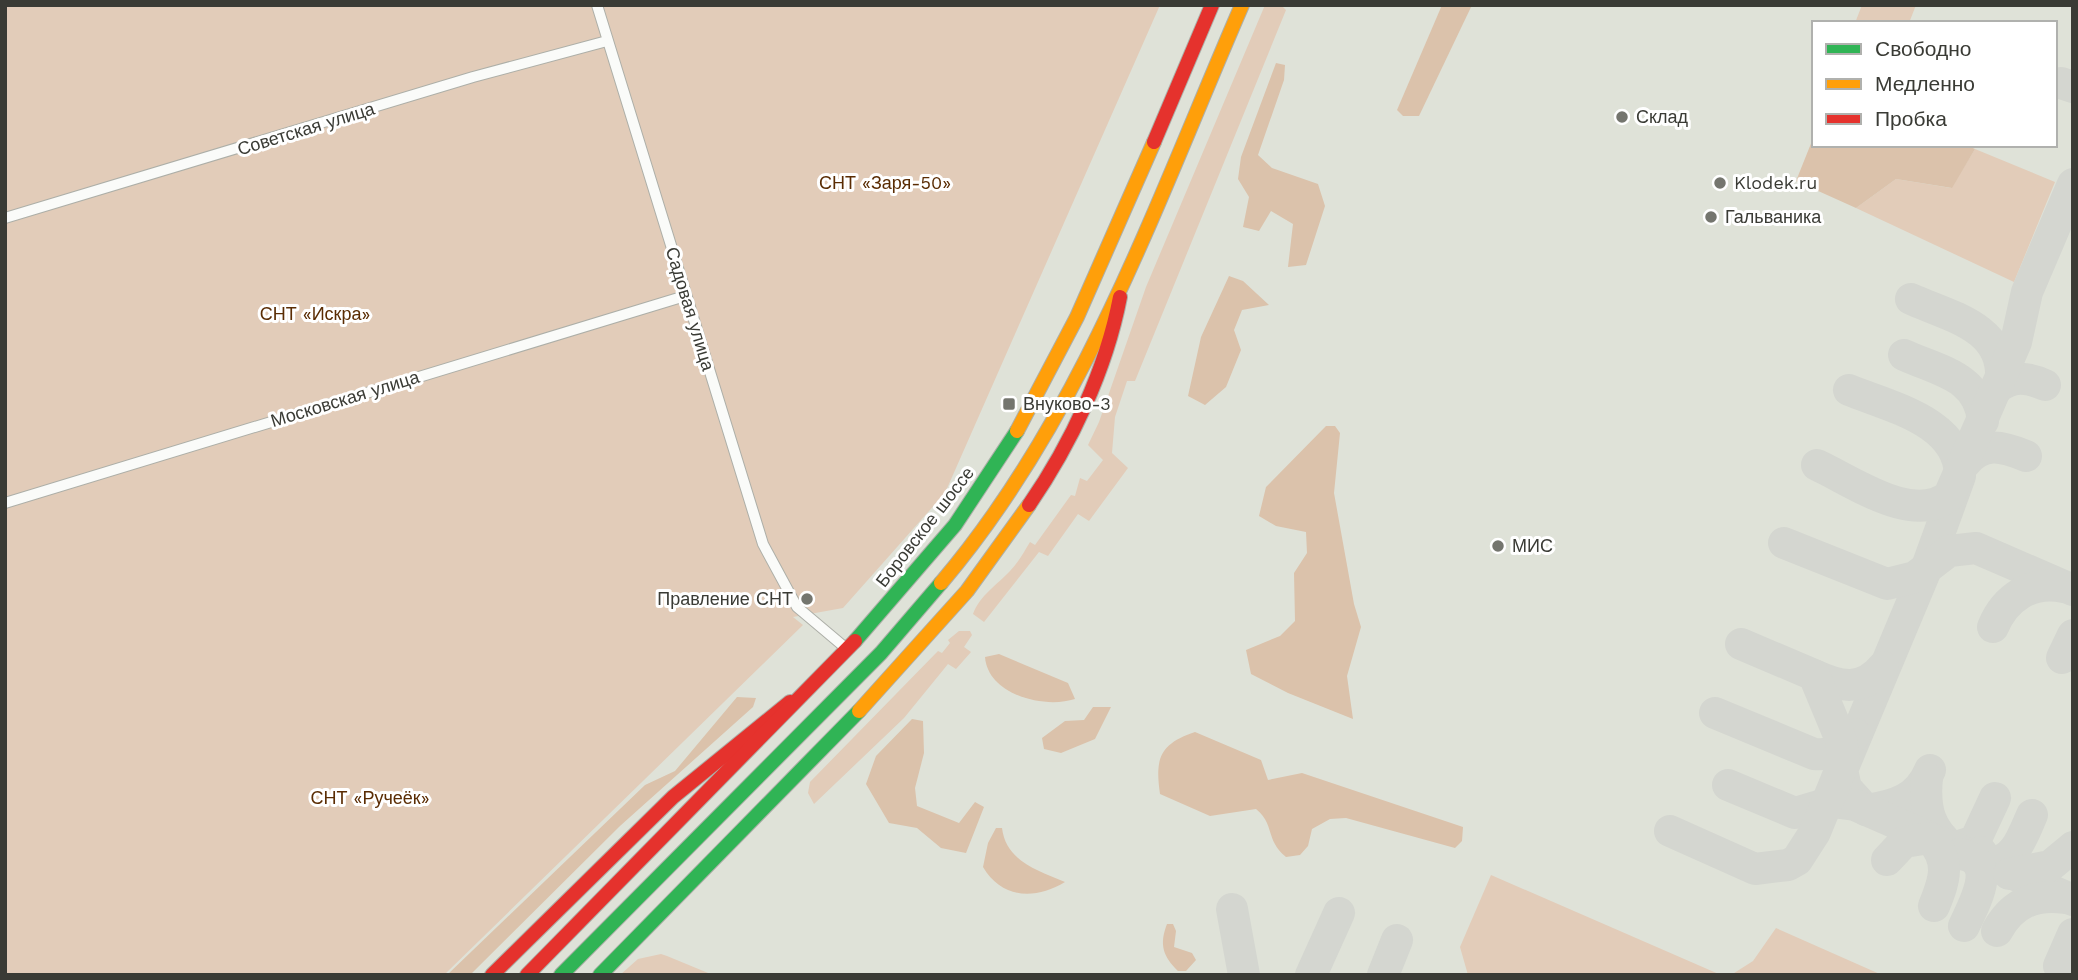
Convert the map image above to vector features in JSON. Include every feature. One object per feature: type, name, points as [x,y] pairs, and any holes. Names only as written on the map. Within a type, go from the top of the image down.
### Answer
[{"type":"main road","name":"Боровское шоссе","points":[[527,975],[848,650],[901,592],[966,510],[1026,414],[1094,279],[1212,5]]},
{"type":"main road","points":[[561,975],[881,653],[963,557],[1033,458],[1076,381],[1120,288],[1242,5]]},
{"type":"main road","points":[[600,975],[886,684],[951,611],[1001,547],[1067,446],[1111,339],[1120,288]]},
{"type":"main road","points":[[492,975],[678,795],[758,725],[808,690]]},
{"type":"street","name":"Садовая улица","points":[[597,5],[763,544],[797,607],[848,650]]},
{"type":"street","name":"Советская улица","points":[[5,218],[473,77],[607,41]]},
{"type":"street","name":"Московская улица","points":[[5,503],[685,296]]},
{"type":"green space","points":[[5,5],[1160,5],[945,493],[843,608],[793,617],[803,625],[444,975],[5,975]]},
{"type":"green space","points":[[1265,5],[1281,5],[1286,10],[1135,381],[1127,381],[1115,417],[1112,453],[1128,468],[1089,521],[1078,514],[1048,556],[1039,552],[984,622],[973,614],[980,601],[1013,568],[1030,542],[1035,545],[1071,495],[1075,496],[1080,478],[1087,481],[1103,460],[1088,445],[1099,422],[1146,287]]},
{"type":"green space","points":[[1862,5],[1916,5],[1910,21],[1856,21]]},
{"type":"green space","points":[[1975,149],[2055,182],[2014,282],[1856,208],[1896,179],[1951,188]]},
{"type":"green space","points":[[959,631],[970,631],[972,635],[964,647],[971,652],[956,669],[948,664],[904,718],[814,804],[808,793],[810,782],[938,651],[942,653],[950,643],[948,640]]},
{"type":"green space","points":[[1491,875],[1721,975],[1468,975],[1460,947]]},
{"type":"green space","points":[[1776,928],[1882,975],[1731,975],[1753,961]]},
{"type":"green space","points":[[661,954],[713,975],[620,975],[638,959]]},
{"type":"shaded area","points":[[1442,5],[1472,5],[1419,116],[1403,116],[1397,110]]},
{"type":"shaded area","points":[[1276,63],[1285,65],[1284,80],[1258,155],[1272,168],[1318,184],[1325,206],[1306,265],[1288,267],[1293,224],[1271,211],[1259,231],[1243,227],[1249,197],[1238,179],[1241,157]]},
{"type":"shaded area","points":[[1812,141],[1812,147],[1975,149],[1952,188],[1896,179],[1856,208],[1796,181]]},
{"type":"shaded area","points":[[1229,276],[1243,281],[1269,305],[1242,310],[1234,330],[1241,350],[1226,387],[1205,405],[1188,396],[1201,337]]},
{"type":"shaded area","points":[[1326,426],[1335,426],[1340,433],[1334,493],[1354,604],[1361,627],[1347,676],[1353,719],[1288,693],[1251,674],[1246,650],[1280,636],[1295,621],[1294,573],[1307,553],[1306,532],[1276,526],[1259,516],[1266,487]]},
{"type":"shaded area","points":[[999,654],[1068,683],[1075,699],[1048,702],[1020,696],[1007,690],[988,670],[985,657]]},
{"type":"shaded area","points":[[737,697],[756,698],[753,707],[620,826],[470,975],[447,975],[645,785],[675,771]]},
{"type":"shaded area","points":[[1093,707],[1111,707],[1095,739],[1061,753],[1044,749],[1042,738],[1065,721],[1084,720]]},
{"type":"shaded area","points":[[912,719],[923,721],[924,753],[915,788],[917,806],[959,823],[975,802],[984,807],[966,853],[941,848],[917,828],[889,823],[866,784],[876,756]]},
{"type":"shaded area","points":[[1195,732],[1261,760],[1268,780],[1302,773],[1463,827],[1462,841],[1455,848],[1346,818],[1330,819],[1312,829],[1308,846],[1300,855],[1286,857],[1279,851],[1266,820],[1256,809],[1210,816],[1160,794],[1158,771],[1162,754],[1174,742]]},
{"type":"shaded area","points":[[996,828],[1002,828],[1010,849],[1024,863],[1065,882],[1031,894],[1009,891],[991,878],[983,867],[988,843]]},
{"type":"shaded area","points":[[1167,924],[1173,924],[1176,931],[1174,947],[1192,953],[1196,960],[1186,971],[1178,971],[1166,955],[1163,938]]},
{"type":"taxiway","points":[[2061,83],[2073,87]]},
{"type":"taxiway","points":[[1817,465],[1883,498],[1901,503],[1918,506],[1935,504],[1949,496],[2016,342],[2027,292],[2073,184]]},
{"type":"taxiway","points":[[1911,299],[1957,318],[1984,335],[1994,347],[2000,361],[2001,378]]},
{"type":"taxiway","points":[[1904,355],[1943,371],[1965,385],[1974,394],[1983,421]]},
{"type":"taxiway","points":[[1996,389],[2014,379],[2032,380],[2045,385]]},
{"type":"taxiway","points":[[1849,390],[1920,419],[1949,442],[1957,457],[1960,476],[1927,567],[1842,770],[1846,788],[1866,810],[1904,799],[1919,788],[1930,770]]},
{"type":"taxiway","points":[[1965,463],[1986,448],[2001,448],[2026,456]]},
{"type":"taxiway","points":[[1784,543],[1887,584],[1915,577],[1949,551],[1976,548],[2073,590]]},
{"type":"taxiway","points":[[1993,627],[2005,608],[2021,594],[2041,586],[2064,587]]},
{"type":"taxiway","points":[[2062,658],[2073,635]]},
{"type":"taxiway","points":[[1670,831],[1755,869],[1788,865],[1797,860],[1815,832],[1844,761],[1841,740],[1814,675],[1741,644]]},
{"type":"taxiway","points":[[1814,675],[1842,684],[1859,684],[1883,667]]},
{"type":"taxiway","points":[[1715,713],[1814,754],[1837,750],[1855,734]]},
{"type":"taxiway","points":[[1927,778],[1926,799],[1930,817],[1938,833],[1953,848],[1975,841],[1995,798]]},
{"type":"taxiway","points":[[1728,785],[1795,813],[1832,802],[1855,805],[2073,900]]},
{"type":"taxiway","points":[[1981,852],[1990,864],[2006,858],[2017,846],[2032,815]]},
{"type":"taxiway","points":[[1887,860],[1904,842],[1930,838],[1941,855],[1944,870],[1934,906]]},
{"type":"taxiway","points":[[2009,874],[2050,866],[2073,847]]},
{"type":"taxiway","points":[[1960,854],[1972,858],[1979,865],[1981,874],[1978,895],[1964,926]]},
{"type":"taxiway","points":[[1997,931],[2010,913],[2025,902],[2043,898],[2065,898]]},
{"type":"taxiway","points":[[1232,909],[1244,975]]},
{"type":"taxiway","points":[[1311,975],[1339,913]]},
{"type":"taxiway","points":[[2059,966],[2073,934]]},
{"type":"taxiway","points":[[1383,975],[1397,940]]},
{"type":"traffic: fast","points":[[855,641],[955,525],[1017,431]]},
{"type":"traffic: fast","points":[[561,975],[881,653],[941,583]]},
{"type":"traffic: fast","points":[[600,975],[859,711]]},
{"type":"traffic: slow","points":[[941,583],[991,518],[1036,450],[1076,379],[1146,231],[1242,5]]},
{"type":"traffic: slow","points":[[1017,431],[1077,317],[1154,142]]},
{"type":"traffic: slow","points":[[859,711],[967,591],[1029,505]]},
{"type":"traffic: jam","points":[[1154,142],[1212,5]]},
{"type":"traffic: jam","points":[[1029,505],[1059,457],[1085,406],[1106,352],[1120,297]]},
{"type":"traffic: jam","points":[[527,975],[855,641]]},
{"type":"traffic: jam","points":[[492,975],[673,797],[790,702]]},
{"type":"place","name":"Склад","points":[[1622,117]]},
{"type":"place","name":"Klodek.ru","points":[[1720,183]]},
{"type":"place","name":"Гальваника","points":[[1711,217]]},
{"type":"place","name":"Внуково-3","points":[[1009,404]]},
{"type":"place","name":"МИС","points":[[1498,546]]},
{"type":"place","name":"Правление СНТ","points":[[807,599]]},
{"type":"park label","name":"СНТ «Заря-50»","points":[[885,183]]},
{"type":"park label","name":"СНТ «Искра»","points":[[315,314]]},
{"type":"park label","name":"СНТ «Ручеёк»","points":[[370,798]]}]
